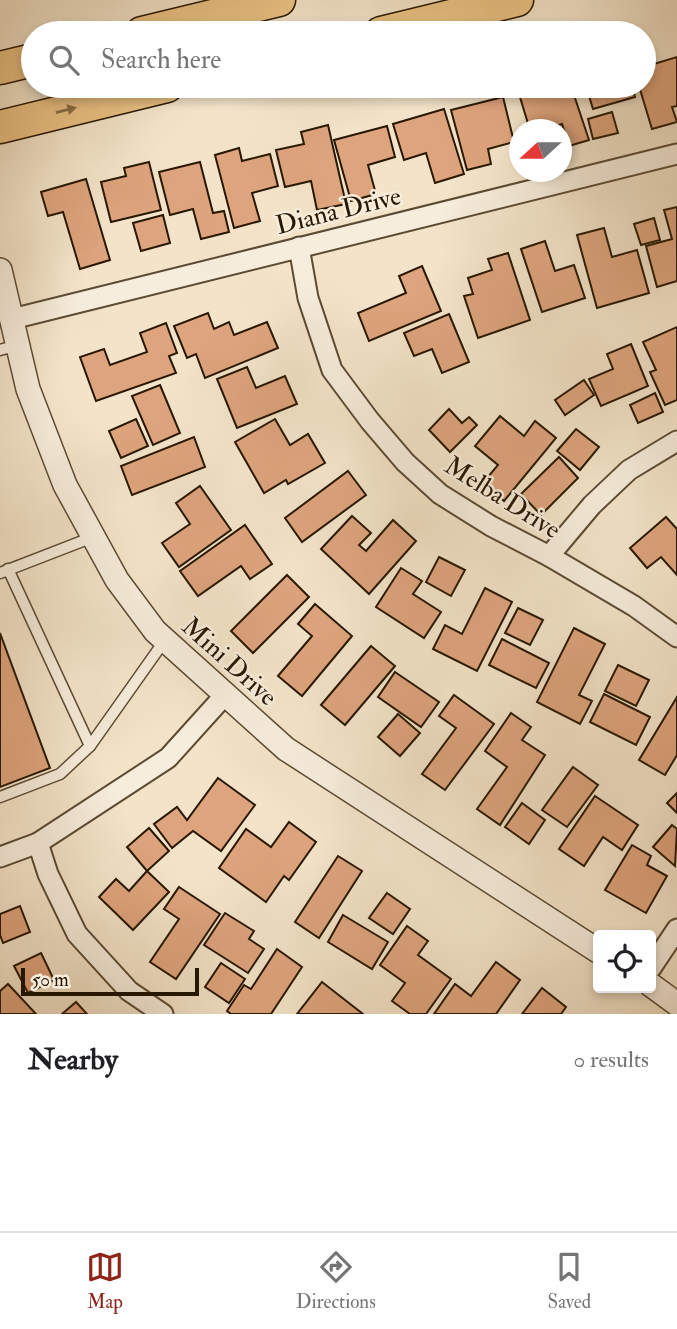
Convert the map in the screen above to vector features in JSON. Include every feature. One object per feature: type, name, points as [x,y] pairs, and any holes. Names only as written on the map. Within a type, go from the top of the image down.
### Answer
[{"type":"highway","points":[[192,21],[279,0]]},
{"type":"highway","points":[[430,21],[517,0]]},
{"type":"highway","points":[[0,68],[21,63]]},
{"type":"highway","points":[[0,127],[118,98]]},
{"type":"street","name":"Diana Drive","points":[[12,319],[677,154]]},
{"type":"street","name":"Melba Drive","points":[[299,247],[308,298],[332,370],[405,462],[440,494],[491,526],[549,556],[634,606],[677,637]]},
{"type":"street","name":"Mini Drive","points":[[0,270],[12,319],[9,347],[65,485],[117,580],[155,631],[224,696],[286,749],[593,948]]},
{"type":"street","points":[[549,556],[592,505],[629,470],[677,441]]},
{"type":"street","points":[[0,857],[38,843],[168,758],[224,696]]},
{"type":"street","points":[[38,843],[48,874],[77,934],[129,992],[163,1014]]},
{"type":"street","points":[[656,960],[677,929]]},
{"type":"street","points":[[656,989],[677,1004]]},
{"type":"lane","points":[[90,746],[4,571],[93,537]]},
{"type":"lane","points":[[0,797],[60,774],[90,746],[165,640]]},
{"type":"building","points":[[677,57],[677,106],[672,107],[677,122],[652,129],[643,98],[656,98],[656,63]]},
{"type":"building","points":[[503,98],[509,122],[509,143],[488,149],[491,164],[467,170],[451,110]]},
{"type":"building","points":[[520,98],[575,98],[589,140],[572,145],[572,119],[527,119]]},
{"type":"building","points":[[590,98],[632,98],[593,109]]},
{"type":"building","points":[[444,109],[464,174],[435,183],[426,153],[404,160],[393,124]]},
{"type":"building","points":[[612,112],[618,133],[593,139],[588,119]]},
{"type":"building","points":[[328,125],[346,204],[317,210],[311,181],[285,187],[276,150],[304,144],[301,132]]},
{"type":"building","points":[[387,126],[395,157],[368,165],[376,194],[351,201],[334,140]]},
{"type":"building","points":[[239,148],[242,161],[270,154],[278,186],[252,193],[260,221],[234,228],[215,155]]},
{"type":"building","points":[[149,162],[161,210],[111,222],[101,182],[126,176],[124,168]]},
{"type":"building","points":[[200,162],[213,213],[224,211],[229,232],[201,239],[193,209],[170,215],[159,172]]},
{"type":"building","points":[[86,179],[110,260],[80,269],[63,212],[48,216],[41,192]]},
{"type":"building","points":[[677,207],[677,281],[657,287],[646,246],[672,239],[664,210]]},
{"type":"building","points":[[163,215],[170,243],[141,251],[133,223]]},
{"type":"building","points":[[654,218],[660,240],[641,245],[634,224]]},
{"type":"building","points":[[604,228],[612,257],[637,250],[649,293],[597,308],[577,235]]},
{"type":"building","points":[[545,241],[555,271],[574,265],[585,298],[542,312],[521,249]]},
{"type":"building","points":[[508,253],[530,320],[478,338],[464,296],[473,294],[468,278],[492,270],[488,259]]},
{"type":"building","points":[[422,266],[441,311],[369,341],[358,313],[406,293],[399,276]]},
{"type":"building","points":[[208,313],[214,329],[229,322],[234,335],[267,322],[278,348],[205,378],[196,354],[187,358],[174,326]]},
{"type":"building","points":[[449,314],[469,362],[442,373],[432,349],[414,356],[404,333]]},
{"type":"building","points":[[166,323],[177,353],[169,356],[176,373],[96,401],[80,357],[104,349],[110,365],[147,352],[140,333]]},
{"type":"building","points":[[677,327],[677,400],[665,405],[650,372],[656,370],[643,342]]},
{"type":"building","points":[[631,344],[648,386],[601,406],[589,379],[613,369],[607,354]]},
{"type":"building","points":[[247,367],[256,388],[285,376],[297,404],[237,428],[217,379]]},
{"type":"building","points":[[584,380],[594,395],[565,415],[555,400]]},
{"type":"building","points":[[160,385],[180,433],[153,445],[132,396]]},
{"type":"building","points":[[655,393],[663,412],[638,423],[630,405]]},
{"type":"building","points":[[449,409],[462,423],[469,417],[477,425],[450,452],[429,430]]},
{"type":"building","points":[[500,416],[524,436],[535,421],[556,438],[504,501],[483,483],[498,465],[475,446]]},
{"type":"building","points":[[136,419],[148,446],[121,458],[109,431]]},
{"type":"building","points":[[275,419],[290,445],[308,434],[325,463],[288,484],[286,480],[264,493],[235,442]]},
{"type":"building","points":[[576,429],[599,447],[580,470],[557,451]]},
{"type":"building","points":[[194,437],[205,467],[132,495],[121,466]]},
{"type":"building","points":[[559,457],[578,478],[541,515],[521,494]]},
{"type":"building","points":[[348,471],[366,495],[302,542],[285,518]]},
{"type":"building","points":[[200,486],[231,530],[179,567],[162,543],[190,524],[176,503]]},
{"type":"building","points":[[352,516],[371,533],[359,545],[366,551],[393,520],[416,541],[369,594],[321,549]]},
{"type":"building","points":[[666,517],[677,529],[677,575],[661,557],[647,568],[630,548]]},
{"type":"building","points":[[245,525],[272,564],[250,579],[241,566],[198,596],[180,571]]},
{"type":"building","points":[[439,557],[465,570],[451,596],[426,582]]},
{"type":"building","points":[[401,568],[422,581],[413,594],[441,612],[424,638],[376,607]]},
{"type":"building","points":[[287,575],[309,597],[253,653],[231,631]]},
{"type":"building","points":[[485,588],[512,602],[477,671],[433,649],[445,625],[462,634]]},
{"type":"building","points":[[315,604],[352,636],[302,696],[278,676],[312,636],[298,624]]},
{"type":"building","points":[[518,608],[543,620],[530,645],[505,633]]},
{"type":"building","points":[[574,628],[605,644],[579,695],[592,701],[580,724],[537,702]]},
{"type":"building","points":[[0,633],[50,768],[0,787]]},
{"type":"building","points":[[502,639],[549,663],[536,688],[489,665]]},
{"type":"building","points":[[371,646],[395,666],[345,725],[321,705]]},
{"type":"building","points":[[618,665],[649,680],[636,706],[605,691]]},
{"type":"building","points":[[395,672],[439,702],[421,727],[378,697]]},
{"type":"building","points":[[604,694],[650,717],[636,745],[590,722]]},
{"type":"building","points":[[454,695],[494,724],[445,790],[422,774],[456,728],[439,716]]},
{"type":"building","points":[[677,697],[677,755],[665,775],[639,760]]},
{"type":"building","points":[[511,713],[531,727],[522,740],[545,755],[500,825],[477,809],[507,767],[485,751]]},
{"type":"building","points":[[398,714],[420,733],[400,756],[378,737]]},
{"type":"building","points":[[573,767],[598,785],[567,827],[542,810]]},
{"type":"building","points":[[218,778],[255,805],[221,851],[193,831],[172,848],[154,824],[177,807],[187,820]]},
{"type":"building","points":[[677,793],[677,813],[667,803]]},
{"type":"building","points":[[595,796],[638,825],[622,850],[603,837],[584,866],[559,849]]},
{"type":"building","points":[[522,803],[545,820],[529,844],[505,827]]},
{"type":"building","points":[[289,822],[316,842],[289,880],[284,876],[266,902],[219,868],[246,829],[271,847]]},
{"type":"building","points":[[672,825],[677,829],[675,866],[653,847]]},
{"type":"building","points":[[149,828],[169,851],[147,871],[127,847]]},
{"type":"building","points":[[632,845],[651,856],[647,865],[667,876],[646,913],[605,890]]},
{"type":"building","points":[[338,856],[362,871],[319,938],[295,922]]},
{"type":"building","points":[[147,871],[169,892],[133,930],[99,897],[116,879],[129,891]]},
{"type":"building","points":[[179,887],[220,914],[176,979],[150,962],[179,919],[164,909]]},
{"type":"building","points":[[387,893],[410,909],[393,934],[369,918]]},
{"type":"building","points":[[20,906],[30,932],[3,943],[0,935],[0,914]]},
{"type":"building","points":[[225,913],[254,931],[249,939],[264,949],[248,973],[204,945]]},
{"type":"building","points":[[343,915],[388,942],[372,969],[328,942]]},
{"type":"building","points":[[407,926],[428,941],[418,955],[451,979],[426,1014],[410,1014],[392,1001],[405,983],[380,965]]},
{"type":"building","points":[[277,949],[302,967],[271,1014],[231,1014],[227,1011],[244,985],[251,989]]},
{"type":"building","points":[[41,953],[54,980],[28,993],[14,966]]},
{"type":"building","points":[[496,962],[520,980],[496,1014],[434,1014],[455,984],[471,996]]},
{"type":"building","points":[[221,963],[245,979],[229,1003],[205,987]]},
{"type":"building","points":[[322,982],[363,1014],[297,1014]]},
{"type":"building","points":[[8,984],[36,1014],[0,1014],[0,991]]},
{"type":"building","points":[[542,988],[566,1007],[561,1014],[522,1014]]},
{"type":"building","points":[[76,1002],[87,1014],[62,1014]]}]
